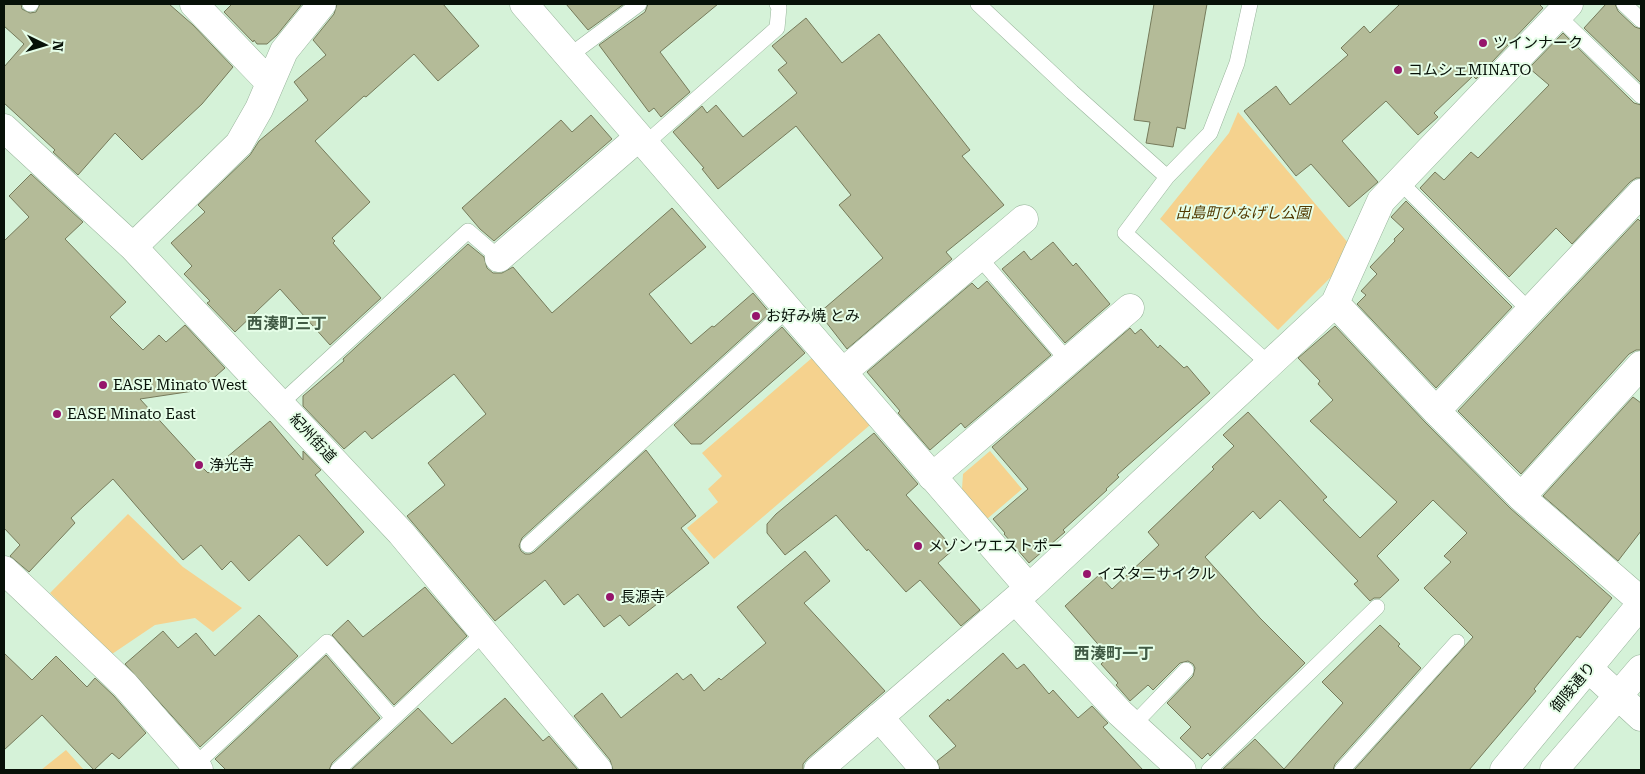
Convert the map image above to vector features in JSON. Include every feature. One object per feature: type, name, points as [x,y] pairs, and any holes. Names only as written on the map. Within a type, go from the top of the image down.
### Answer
[{"type":"street","points":[[194,4],[270,83]]},
{"type":"street","points":[[133,247],[239,144],[259,109],[284,51],[322,4]]},
{"type":"street","points":[[524,4],[932,477],[1022,594],[1120,713],[1182,770]]},
{"type":"street","points":[[818,770],[1022,594],[1335,303],[1381,201],[1563,10]]},
{"type":"street","name":"紀州街道","points":[[4,128],[133,247],[401,533],[598,770]]},
{"type":"street","points":[[499,258],[642,140]]},
{"type":"street","points":[[1436,411],[1641,194]]},
{"type":"street","points":[[842,372],[1024,219]]},
{"type":"street","points":[[1335,303],[1436,411],[1521,497],[1641,602]]},
{"type":"street","points":[[932,477],[1130,308]]},
{"type":"street","points":[[1521,497],[1641,365]]},
{"type":"street","points":[[4,570],[125,685],[197,768]]},
{"type":"street","name":"御陵通り","points":[[1504,770],[1641,602]]},
{"type":"street","points":[[1588,668],[1641,717]]},
{"type":"street","points":[[1554,770],[1641,669]]},
{"type":"street","points":[[879,717],[925,770]]},
{"type":"lane","points":[[569,56],[639,4]]},
{"type":"lane","points":[[642,140],[777,28],[780,6],[776,4]]},
{"type":"lane","points":[[978,4],[1167,177]]},
{"type":"lane","points":[[1250,4],[1237,63],[1210,134],[1167,177],[1125,233],[1269,364]]},
{"type":"lane","points":[[1624,4],[1641,20]]},
{"type":"lane","points":[[1563,10],[1641,96]]},
{"type":"lane","points":[[1400,182],[1530,312]]},
{"type":"lane","points":[[280,404],[468,231],[499,258]]},
{"type":"lane","points":[[979,257],[1068,361]]},
{"type":"lane","points":[[528,545],[788,309]]},
{"type":"lane","points":[[1208,770],[1377,606]]},
{"type":"lane","points":[[338,770],[484,633]]},
{"type":"lane","points":[[197,768],[327,642],[393,718]]},
{"type":"lane","points":[[1342,770],[1457,642]]},
{"type":"lane","points":[[1133,725],[1186,670]]},
{"type":"green space","name":"出島町ひなげし公園","points":[[1238,112],[1349,244],[1333,275],[1278,330],[1160,219],[1229,133]]},
{"type":"green space","points":[[813,357],[870,425],[714,559],[687,528],[718,502],[708,489],[722,476],[702,453]]},
{"type":"green space","points":[[990,451],[1022,489],[987,519],[962,489],[963,474]]},
{"type":"green space","points":[[128,514],[183,567],[242,608],[213,632],[195,618],[155,625],[112,654],[50,593]]},
{"type":"green space","points":[[66,750],[84,770],[41,770]]},
{"type":"building","points":[[4,4],[21,4],[22,9],[30,13],[36,12],[40,4],[169,4],[193,25],[233,67],[202,104],[142,160],[115,133],[78,175],[53,152],[55,150],[4,103],[4,67],[24,44],[4,26]]},
{"type":"building","points":[[232,4],[302,4],[277,35],[267,44],[257,44],[224,12]]},
{"type":"building","points":[[337,4],[443,4],[479,46],[438,81],[414,54],[315,141],[370,202],[332,238],[335,241],[333,243],[381,298],[330,345],[280,289],[235,332],[207,303],[210,301],[184,274],[192,266],[171,243],[205,212],[198,205],[250,155],[259,141],[308,100],[294,82],[326,55],[313,40],[334,14]]},
{"type":"building","points":[[566,4],[624,4],[588,30]]},
{"type":"building","points":[[648,4],[718,4],[660,52],[690,92],[661,117],[654,108],[649,112],[599,45],[645,12]]},
{"type":"building","points":[[1154,4],[1207,4],[1185,129],[1177,127],[1173,147],[1146,143],[1150,122],[1134,120]]},
{"type":"building","points":[[1400,4],[1539,4],[1543,8],[1476,79],[1473,76],[1434,113],[1438,117],[1418,135],[1386,101],[1342,141],[1378,182],[1349,207],[1311,164],[1296,176],[1244,111],[1276,86],[1290,105],[1348,55],[1341,48],[1364,26],[1370,33]]},
{"type":"building","points":[[1606,4],[1615,4],[1618,11],[1635,27],[1641,29],[1641,83],[1584,28]]},
{"type":"building","points":[[806,18],[842,63],[879,34],[970,150],[962,156],[1004,205],[946,252],[952,259],[847,349],[819,313],[883,258],[839,205],[851,195],[796,126],[718,189],[702,169],[704,168],[673,132],[702,106],[707,113],[716,105],[743,137],[797,93],[778,70],[787,63],[772,46]]},
{"type":"building","points":[[1563,33],[1634,103],[1641,105],[1641,178],[1636,178],[1630,182],[1572,244],[1556,228],[1509,277],[1420,188],[1435,172],[1444,180],[1471,152],[1478,158],[1549,85],[1529,68]]},
{"type":"building","points":[[591,115],[612,139],[494,241],[480,229],[462,208],[561,120],[572,132]]},
{"type":"building","points":[[31,174],[83,222],[65,239],[126,302],[110,317],[143,350],[159,335],[166,342],[185,325],[225,368],[200,390],[140,399],[203,468],[208,473],[270,421],[303,460],[303,451],[321,470],[315,475],[364,532],[327,566],[299,535],[249,581],[231,561],[222,570],[201,545],[183,560],[113,479],[71,518],[75,523],[29,572],[10,556],[20,545],[4,528],[4,241],[29,217],[9,196]]},
{"type":"building","points":[[1406,201],[1512,307],[1436,388],[1357,304],[1366,295],[1361,291],[1377,274],[1370,267],[1404,229],[1391,217]]},
{"type":"building","points":[[672,208],[706,247],[649,294],[691,344],[753,293],[770,313],[522,538],[519,546],[525,554],[534,552],[646,450],[696,516],[681,528],[709,563],[629,626],[620,615],[604,627],[578,594],[564,605],[545,580],[495,621],[407,516],[445,485],[428,463],[486,414],[454,374],[372,439],[365,431],[344,449],[303,406],[303,396],[344,361],[343,359],[468,244],[484,257],[487,268],[493,273],[502,273],[513,267],[552,313]]},
{"type":"building","points":[[1638,219],[1641,222],[1641,350],[1636,350],[1629,354],[1521,474],[1458,411]]},
{"type":"building","points":[[1053,242],[1073,266],[1076,263],[1110,304],[1065,343],[1002,269],[1024,251],[1031,260]]},
{"type":"building","points":[[987,281],[1051,355],[965,428],[961,423],[930,450],[898,413],[900,411],[867,372],[972,283],[978,289]]},
{"type":"building","points":[[1335,326],[1425,422],[1510,508],[1612,598],[1580,638],[1577,636],[1534,689],[1536,691],[1469,770],[1354,770],[1473,637],[1424,588],[1451,562],[1444,556],[1467,533],[1433,500],[1377,556],[1399,580],[1380,598],[1374,598],[1370,601],[1354,584],[1358,581],[1280,500],[1260,519],[1253,511],[1205,557],[1260,618],[1305,663],[1210,756],[1208,753],[1202,759],[1180,738],[1191,727],[1167,703],[1193,676],[1195,668],[1193,664],[1188,661],[1180,663],[1153,690],[1148,685],[1130,701],[1116,685],[1118,683],[1101,664],[1109,657],[1065,606],[1099,575],[1112,589],[1159,545],[1148,532],[1214,469],[1212,467],[1234,446],[1223,435],[1248,412],[1327,497],[1323,500],[1360,538],[1397,502],[1310,421],[1333,400],[1318,384],[1320,381],[1298,358]]},
{"type":"building","points":[[782,327],[805,353],[701,444],[691,444],[674,425]]},
{"type":"building","points":[[1130,328],[1135,334],[1141,329],[1158,348],[1160,345],[1184,368],[1187,366],[1210,393],[1117,475],[1119,477],[1107,490],[1063,530],[1065,532],[1029,563],[993,519],[1028,489],[992,447]]},
{"type":"building","points":[[1633,397],[1641,403],[1641,531],[1618,561],[1543,496]]},
{"type":"building","points":[[874,433],[918,484],[906,495],[954,549],[938,563],[980,610],[961,626],[920,580],[906,592],[836,515],[785,555],[767,533],[767,524],[776,514]]},
{"type":"building","points":[[805,551],[830,581],[804,603],[885,691],[808,758],[803,764],[803,770],[613,770],[610,760],[574,716],[602,693],[621,718],[677,673],[683,680],[691,674],[704,691],[719,678],[721,680],[766,643],[737,607]]},
{"type":"building","points":[[425,587],[467,636],[394,705],[332,635],[348,620],[363,637]]},
{"type":"building","points":[[259,615],[298,656],[200,747],[125,664],[163,631],[178,648],[196,633],[215,656]]},
{"type":"building","points":[[1380,625],[1421,668],[1335,764],[1333,770],[1223,769],[1255,739],[1284,769],[1343,703],[1322,682]]},
{"type":"building","points":[[4,653],[32,680],[56,656],[87,687],[95,678],[114,696],[146,733],[119,759],[112,753],[94,770],[42,715],[4,750]]},
{"type":"building","points":[[1003,653],[1017,669],[1024,664],[1049,694],[1053,690],[1078,718],[1092,706],[1108,723],[1103,727],[1143,770],[940,770],[937,761],[956,746],[929,716],[948,699],[949,701]]},
{"type":"building","points":[[326,655],[380,718],[332,763],[329,770],[226,770],[215,759]]},
{"type":"building","points":[[505,698],[543,741],[549,736],[578,770],[351,770],[418,708],[452,744]]},
{"type":"place","name":"ツインナーク","points":[[1483,43]]},
{"type":"place","name":"コムシェMINATO","points":[[1398,70]]},
{"type":"place","name":"お好み焼 とみ","points":[[756,316]]},
{"type":"place","name":"EASE Minato West","points":[[103,385]]},
{"type":"place","name":"EASE Minato East","points":[[57,414]]},
{"type":"place","name":"浄光寺","points":[[199,465]]},
{"type":"place","name":"メゾンウエストポー","points":[[918,546]]},
{"type":"place","name":"イズタニサイクル","points":[[1087,574]]},
{"type":"place","name":"長源寺","points":[[610,597]]},
{"type":"district","name":"西湊町三丁","points":[[287,323]]},
{"type":"district","name":"西湊町一丁","points":[[1114,653]]}]
